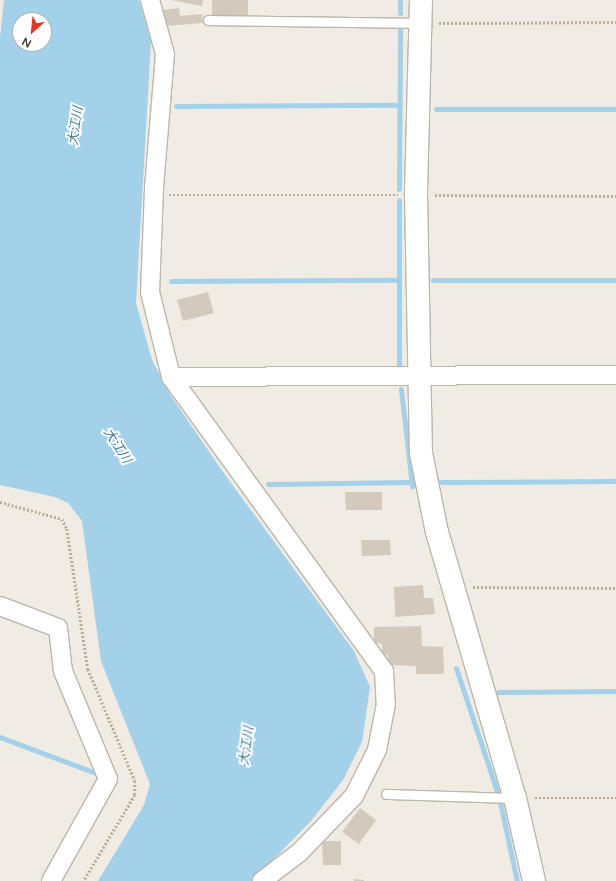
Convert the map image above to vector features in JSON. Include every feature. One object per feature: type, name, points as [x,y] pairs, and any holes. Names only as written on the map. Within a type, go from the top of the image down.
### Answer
[{"type":"street","points":[[150,0],[165,54],[154,188],[150,292],[171,377],[384,671],[386,704],[377,750],[354,796],[300,852],[262,881]]},
{"type":"street","points":[[421,0],[416,195],[417,374],[421,453],[428,496],[452,587],[515,798],[534,881]]},
{"type":"street","points":[[171,377],[417,374],[616,375]]},
{"type":"street","points":[[0,606],[58,628],[63,671],[108,779],[50,881]]},
{"type":"lane","points":[[208,20],[420,23]]},
{"type":"lane","points":[[386,794],[515,798]]},
{"type":"path","points":[[420,23],[616,22]]},
{"type":"path","points":[[169,195],[616,196]]},
{"type":"path","points":[[0,502],[62,519],[89,675],[135,781],[135,795],[84,881]]},
{"type":"path","points":[[452,587],[616,588]]},
{"type":"path","points":[[515,798],[616,798]]},
{"type":"water","name":"大江川","points":[[4,0],[139,0],[151,42],[136,303],[152,360],[171,396],[223,472],[354,651],[370,687],[362,742],[343,780],[311,821],[252,881],[98,881],[144,805],[150,784],[101,661],[82,521],[68,503],[55,497],[0,485],[0,38]]},
{"type":"building","points":[[171,0],[203,0],[202,6]]},
{"type":"building","points":[[212,0],[248,0],[248,15],[212,15]]},
{"type":"building","points":[[179,8],[180,16],[202,14],[203,23],[167,26],[162,10]]},
{"type":"building","points":[[208,292],[214,313],[183,321],[177,300]]},
{"type":"building","points":[[345,492],[382,492],[382,510],[346,510]]},
{"type":"building","points":[[361,540],[390,540],[391,555],[362,556]]},
{"type":"building","points":[[423,585],[424,598],[433,598],[435,614],[395,617],[394,587]]},
{"type":"building","points":[[421,626],[422,646],[443,647],[444,674],[416,674],[416,666],[388,665],[388,655],[382,654],[382,644],[374,642],[374,627]]},
{"type":"building","points":[[360,808],[376,820],[359,844],[342,832]]},
{"type":"building","points":[[322,841],[341,841],[341,865],[323,865]]},
{"type":"building","points":[[354,879],[364,880],[364,881],[354,881]]},
{"type":"waterway","points":[[400,0],[400,13]]},
{"type":"waterway","points":[[399,189],[400,28]]},
{"type":"waterway","points":[[176,106],[400,105]]},
{"type":"waterway","points":[[436,109],[616,109]]},
{"type":"waterway","points":[[399,200],[399,368]]},
{"type":"waterway","points":[[171,281],[399,280]]},
{"type":"waterway","points":[[433,280],[616,280]]},
{"type":"waterway","points":[[401,389],[412,486]]},
{"type":"waterway","points":[[438,482],[616,481]]},
{"type":"waterway","points":[[268,484],[411,482]]},
{"type":"waterway","points":[[456,668],[497,791]]},
{"type":"waterway","points":[[498,692],[616,691]]},
{"type":"waterway","points":[[0,737],[96,773]]},
{"type":"waterway","points":[[500,802],[517,881]]}]
